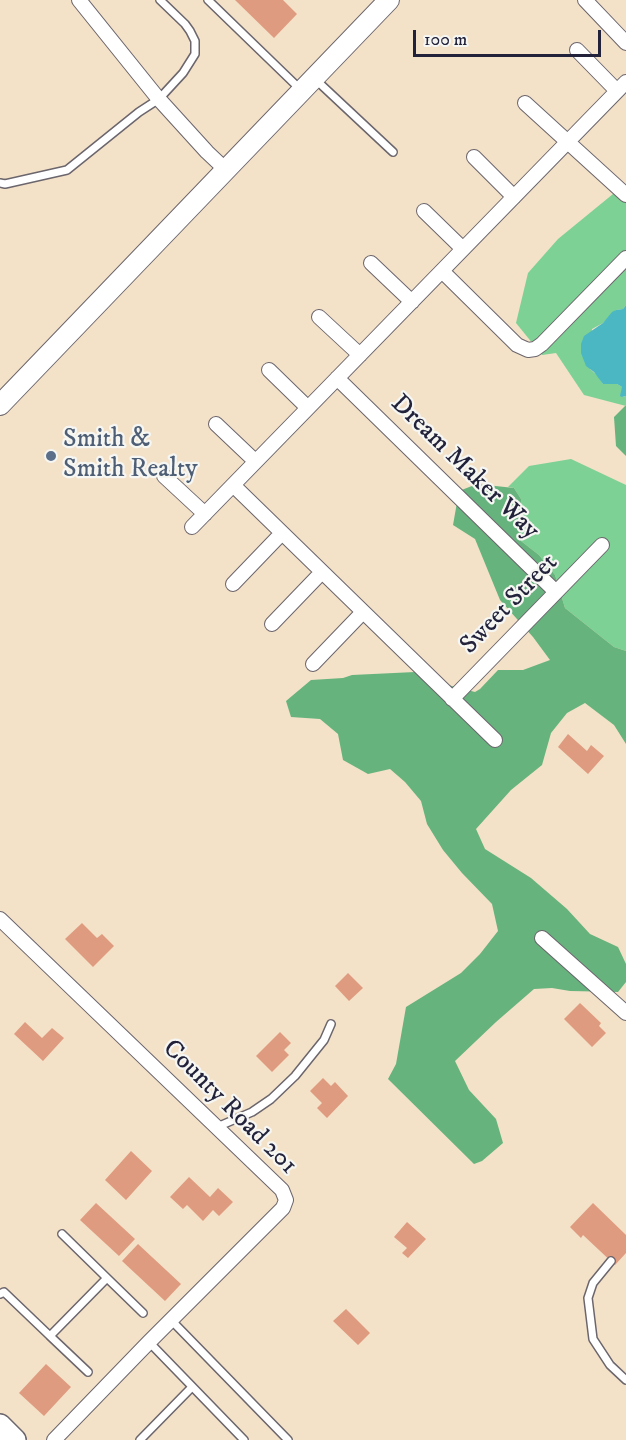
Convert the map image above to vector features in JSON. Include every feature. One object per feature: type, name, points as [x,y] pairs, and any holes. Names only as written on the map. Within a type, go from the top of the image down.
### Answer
[{"type":"main road","points":[[0,1425],[15,1440]]},
{"type":"street","points":[[79,0],[159,99],[226,170]]},
{"type":"street","points":[[0,405],[389,0]]},
{"type":"street","points":[[585,0],[626,43]]},
{"type":"street","points":[[192,527],[622,86],[577,50]]},
{"type":"street","points":[[525,103],[626,195]]},
{"type":"street","points":[[474,157],[514,197]]},
{"type":"street","points":[[424,211],[463,249]]},
{"type":"street","points":[[442,271],[517,345],[528,350],[536,349],[542,344],[626,258]]},
{"type":"street","points":[[371,263],[412,302]]},
{"type":"street","points":[[319,317],[360,355]]},
{"type":"street","points":[[269,370],[308,408]]},
{"type":"street","name":"Dream Maker Way","points":[[337,378],[556,592]]},
{"type":"street","points":[[216,424],[255,461]]},
{"type":"street","points":[[164,476],[205,514]]},
{"type":"street","points":[[233,485],[495,740]]},
{"type":"street","points":[[233,584],[282,533]]},
{"type":"street","name":"Sweet Street","points":[[452,699],[602,545]]},
{"type":"street","points":[[272,624],[322,572]]},
{"type":"street","points":[[313,664],[363,612]]},
{"type":"street","name":"County Road 201","points":[[0,919],[282,1190],[286,1200],[283,1208],[148,1342],[54,1440]]},
{"type":"street","points":[[542,938],[626,1013]]},
{"type":"lane","points":[[0,183],[5,184],[67,170],[139,112],[159,99],[183,73],[195,54],[195,40],[185,24],[160,0]]},
{"type":"lane","points":[[208,0],[307,84],[393,152]]},
{"type":"lane","points":[[217,1128],[252,1112],[271,1099],[295,1076],[324,1040],[331,1024]]},
{"type":"lane","points":[[62,1234],[143,1313]]},
{"type":"lane","points":[[611,1261],[593,1283],[588,1298],[593,1340],[610,1365],[626,1380]]},
{"type":"lane","points":[[50,1336],[106,1278]]},
{"type":"lane","points":[[0,1294],[4,1292],[88,1372]]},
{"type":"lane","points":[[171,1320],[288,1440]]},
{"type":"lane","points":[[148,1342],[244,1440]]},
{"type":"lane","points":[[140,1440],[192,1387]]},
{"type":"green space","points":[[626,186],[626,305],[592,329],[590,369],[603,384],[617,384],[622,387],[622,397],[626,396],[626,406],[584,395],[556,353],[542,355],[516,323],[528,273],[558,239]]},
{"type":"green space","points":[[625,406],[626,456],[616,446],[614,417]]},
{"type":"green space","points":[[571,459],[626,485],[626,651],[614,647],[565,608],[555,575],[539,555],[521,541],[521,499],[514,488],[508,487],[529,466]]},
{"type":"green space","points":[[477,484],[514,488],[521,499],[521,541],[539,555],[555,575],[565,608],[614,647],[626,651],[626,744],[614,725],[585,703],[567,713],[551,733],[542,765],[511,790],[476,829],[485,849],[531,878],[567,909],[590,934],[618,947],[626,964],[626,982],[618,992],[534,989],[455,1061],[469,1090],[496,1119],[503,1143],[482,1161],[474,1164],[388,1079],[396,1064],[406,1007],[461,973],[480,954],[498,931],[492,904],[443,850],[427,824],[421,801],[405,782],[390,769],[368,774],[343,760],[338,734],[320,719],[291,717],[286,701],[311,680],[343,678],[352,675],[415,672],[435,685],[444,684],[475,692],[498,670],[523,670],[550,660],[500,600],[475,539],[453,525],[459,491]]},
{"type":"water","points":[[626,305],[626,396],[622,397],[620,396],[622,387],[617,384],[603,384],[586,366],[581,353],[581,344],[584,336],[603,323],[612,312],[623,309]]},
{"type":"building","points":[[235,0],[283,0],[297,14],[274,38]]},
{"type":"building","points":[[568,734],[587,751],[591,745],[604,756],[588,774],[558,747]]},
{"type":"building","points":[[82,923],[97,938],[102,934],[114,946],[93,967],[65,939]]},
{"type":"building","points":[[348,973],[363,988],[349,1001],[335,986]]},
{"type":"building","points":[[580,1003],[601,1023],[599,1026],[606,1033],[592,1047],[564,1019]]},
{"type":"building","points":[[25,1022],[42,1038],[52,1028],[64,1038],[43,1061],[14,1034]]},
{"type":"building","points":[[280,1032],[291,1043],[284,1050],[289,1055],[272,1072],[256,1056]]},
{"type":"building","points":[[323,1078],[331,1086],[335,1082],[348,1096],[327,1118],[317,1108],[322,1103],[310,1091]]},
{"type":"building","points":[[131,1151],[152,1171],[126,1200],[105,1180]]},
{"type":"building","points":[[189,1177],[210,1197],[218,1188],[233,1202],[219,1216],[213,1210],[203,1221],[187,1205],[183,1209],[170,1197]]},
{"type":"building","points":[[96,1203],[135,1239],[119,1256],[80,1220]]},
{"type":"building","points":[[593,1203],[626,1235],[626,1253],[615,1265],[583,1235],[581,1238],[570,1227]]},
{"type":"building","points":[[407,1222],[426,1239],[408,1258],[402,1253],[407,1248],[394,1237]]},
{"type":"building","points":[[138,1244],[181,1284],[165,1301],[122,1261]]},
{"type":"building","points":[[346,1309],[370,1333],[358,1345],[333,1321]]},
{"type":"building","points":[[46,1364],[71,1387],[44,1416],[19,1393]]},
{"type":"place","name":"Smith & Smith Realty","points":[[51,456]]}]
